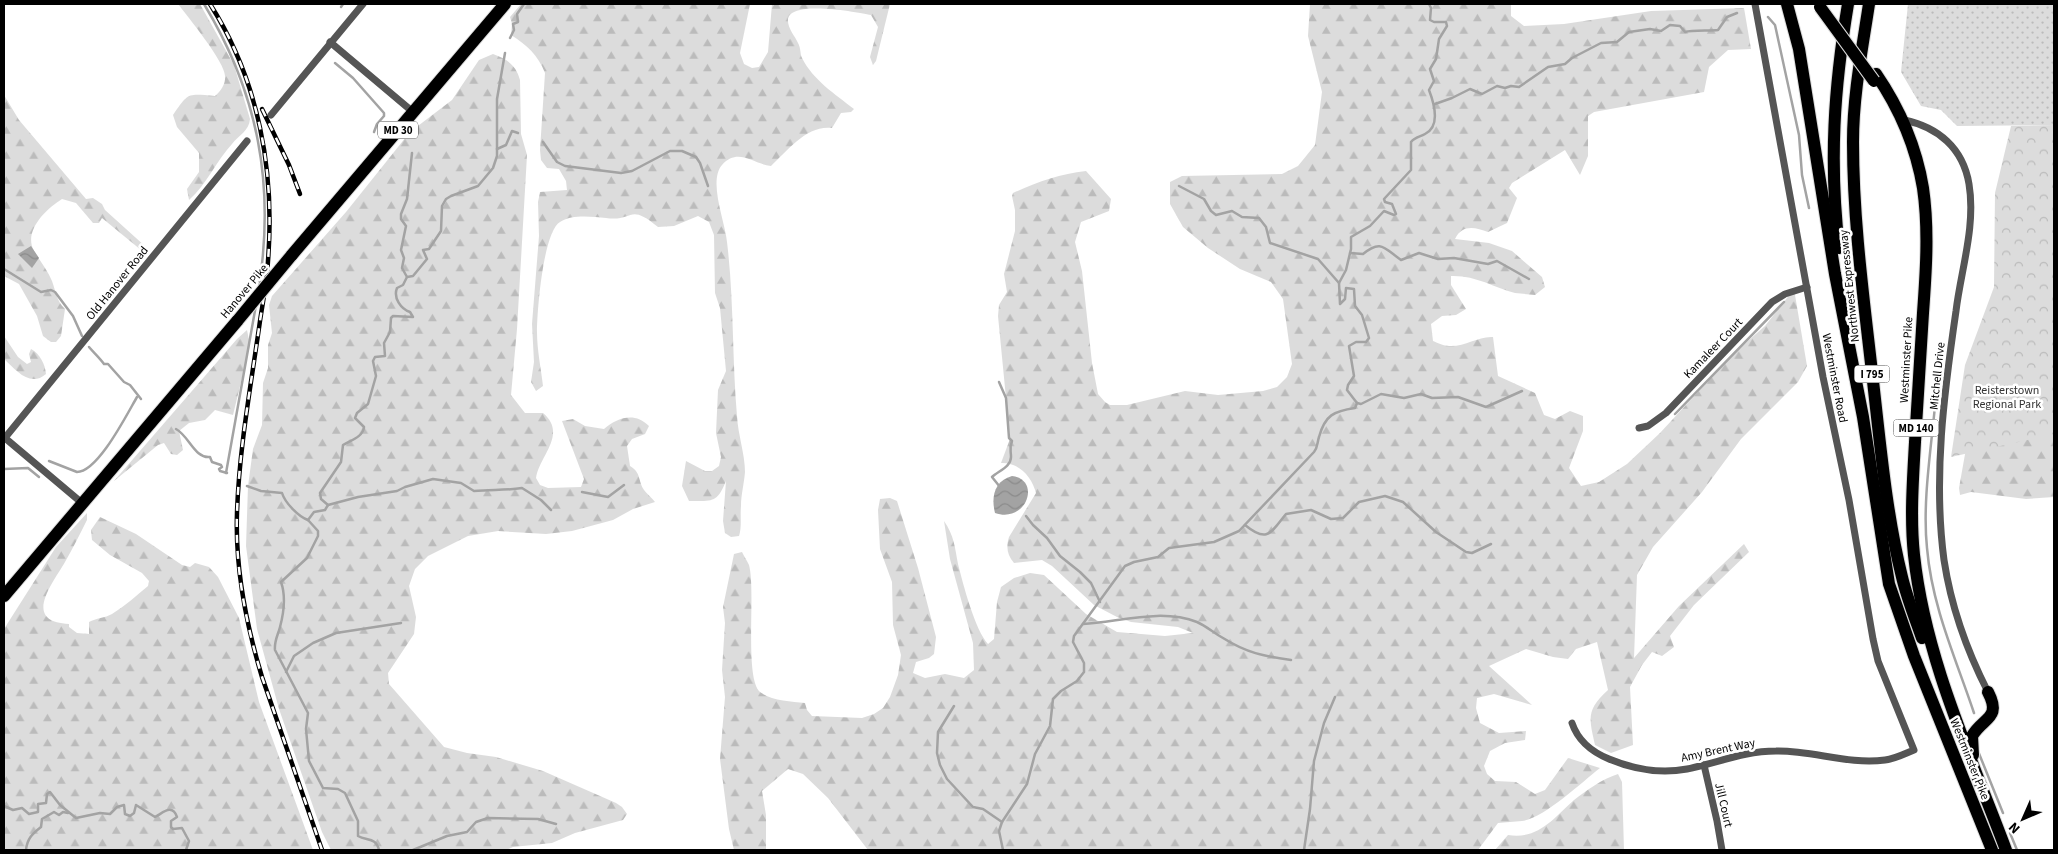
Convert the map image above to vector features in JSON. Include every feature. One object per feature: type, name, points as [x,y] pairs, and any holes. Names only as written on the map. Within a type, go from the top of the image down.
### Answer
[{"type":"highway","name":"Hanover Pike","points":[[4,596],[505,4]]},
{"type":"highway","name":"Westminster Pike","points":[[1787,4],[1799,49],[1835,274],[1863,418],[1889,584],[1914,656],[1992,850]]},
{"type":"highway","name":"Northwest Expressway","points":[[1848,4],[1834,108],[1832,147],[1837,232],[1863,418]]},
{"type":"highway","name":"Northwest Expressway","points":[[1869,4],[1859,67],[1853,141],[1856,218],[1877,416],[1896,551],[1902,578],[1911,609],[1961,733]]},
{"type":"highway","name":"Westminster Pike","points":[[1821,5],[1904,120],[1918,167],[1926,212],[1925,281],[1913,500],[1914,555],[1928,632],[1961,733],[2006,850]]},
{"type":"highway","points":[[1975,770],[1972,736],[1991,715],[1993,705],[1988,692]]},
{"type":"street","points":[[271,115],[362,4]]},
{"type":"street","name":"Westminster Road","points":[[1754,4],[1849,500],[1873,639],[1878,661],[1914,750]]},
{"type":"street","points":[[330,42],[413,112]]},
{"type":"street","name":"Mitchell Drive","points":[[1904,120],[1925,125],[1935,130],[1952,146],[1969,182],[1970,217],[1945,403],[1940,504],[1944,560],[1955,612],[1972,660],[1988,692]]},
{"type":"street","name":"Old Hanover Road","points":[[5,438],[247,141]]},
{"type":"street","name":"Kamaleer Court","points":[[1639,428],[1648,426],[1666,413],[1772,302],[1785,294],[1807,287]]},
{"type":"street","points":[[5,438],[82,503]]},
{"type":"street","name":"Amy Brent Way","points":[[1572,723],[1576,734],[1590,748],[1619,763],[1654,770],[1684,770],[1745,753],[1794,752],[1873,761],[1896,757],[1914,750]]},
{"type":"street","name":"Jill Court","points":[[1704,765],[1722,850]]},
{"type":"green space","points":[[178,4],[200,4],[234,65],[250,119],[246,130],[226,151],[201,187],[189,200],[187,189],[199,172],[199,153],[177,127],[173,115],[182,102],[190,96],[215,96],[225,82],[225,76],[213,50]]},
{"type":"green space","points":[[521,4],[750,4],[740,53],[744,64],[752,68],[759,67],[768,52],[772,4],[890,4],[876,61],[873,65],[870,57],[878,27],[871,15],[825,9],[800,10],[792,13],[788,19],[789,26],[807,66],[825,86],[854,109],[851,112],[841,113],[832,128],[814,130],[806,134],[771,166],[746,158],[734,157],[722,165],[718,172],[718,202],[726,233],[729,263],[735,394],[745,465],[739,536],[731,537],[725,533],[723,521],[726,481],[717,497],[709,500],[689,501],[682,486],[686,461],[705,471],[712,471],[719,466],[721,457],[716,433],[718,390],[726,371],[720,308],[715,293],[714,235],[709,222],[698,216],[674,226],[658,227],[636,214],[615,219],[577,217],[560,222],[554,229],[549,241],[540,291],[537,339],[543,386],[536,391],[531,382],[534,362],[532,324],[539,236],[538,202],[540,192],[567,190],[566,181],[559,169],[547,168],[541,160],[545,73],[531,51],[511,35],[512,24],[510,17]]},
{"type":"green space","points":[[1310,4],[1511,4],[1511,16],[1524,26],[1564,24],[1651,11],[1744,8],[1751,49],[1728,50],[1709,67],[1704,92],[1594,112],[1588,116],[1588,156],[1580,175],[1565,150],[1512,183],[1509,188],[1517,198],[1507,223],[1488,232],[1474,228],[1465,229],[1455,239],[1489,243],[1512,251],[1542,277],[1545,287],[1535,295],[1507,291],[1468,277],[1451,276],[1451,285],[1466,309],[1456,315],[1442,316],[1431,324],[1433,341],[1445,346],[1461,345],[1482,338],[1493,337],[1498,376],[1535,393],[1544,415],[1555,419],[1570,411],[1583,416],[1583,431],[1569,468],[1581,486],[1599,482],[1627,464],[1660,433],[1733,354],[1765,326],[1794,289],[1807,366],[1798,382],[1741,439],[1702,492],[1653,547],[1637,575],[1634,658],[1679,606],[1744,544],[1749,552],[1694,605],[1670,636],[1674,647],[1662,656],[1652,652],[1642,665],[1630,687],[1633,745],[1611,753],[1595,745],[1591,728],[1591,715],[1596,703],[1608,690],[1597,642],[1576,649],[1568,659],[1553,657],[1526,649],[1489,666],[1532,705],[1494,694],[1477,698],[1476,708],[1480,723],[1499,733],[1526,731],[1525,740],[1505,743],[1490,751],[1484,766],[1487,774],[1495,781],[1516,782],[1535,794],[1545,790],[1568,758],[1600,768],[1541,814],[1522,821],[1498,823],[1478,850],[868,850],[828,798],[803,774],[788,769],[762,791],[766,815],[766,850],[734,850],[729,829],[720,759],[725,697],[722,670],[725,623],[723,607],[734,554],[742,552],[749,565],[751,577],[751,652],[755,684],[760,692],[770,697],[805,703],[807,710],[812,716],[862,718],[874,714],[883,708],[890,697],[898,675],[901,655],[893,625],[892,582],[880,549],[878,510],[880,499],[890,498],[897,501],[918,568],[936,637],[934,654],[929,658],[916,662],[913,673],[925,678],[945,674],[964,678],[974,670],[973,643],[950,559],[944,521],[952,537],[974,618],[988,644],[994,639],[997,602],[1001,587],[1014,578],[1030,573],[1044,575],[1086,614],[1117,632],[1165,636],[1193,633],[1178,627],[1131,622],[1117,617],[1094,605],[1052,566],[1042,560],[1014,563],[1009,554],[1007,548],[1009,537],[1036,493],[1031,481],[1024,472],[1014,465],[1001,463],[1010,439],[998,316],[999,305],[1007,292],[1004,274],[1015,231],[1015,210],[1012,196],[1013,193],[1040,182],[1058,176],[1086,171],[1111,199],[1109,211],[1081,222],[1075,242],[1082,271],[1092,363],[1098,394],[1105,402],[1110,405],[1127,405],[1185,391],[1218,395],[1263,391],[1277,387],[1287,377],[1292,364],[1283,299],[1271,282],[1240,269],[1208,248],[1183,227],[1170,204],[1170,182],[1182,176],[1282,174],[1298,166],[1315,145],[1322,92],[1308,36]]},
{"type":"green space","points":[[1908,4],[2054,4],[2054,125],[1957,126],[1941,110],[1921,106],[1901,72]]},
{"type":"green space","points":[[493,54],[510,63],[516,70],[520,80],[521,134],[527,155],[517,329],[511,395],[525,413],[543,413],[550,421],[553,429],[553,437],[536,478],[540,485],[548,488],[581,487],[584,479],[562,421],[573,419],[585,426],[604,429],[621,419],[638,419],[649,426],[645,434],[632,439],[627,446],[630,466],[638,474],[644,490],[655,502],[633,509],[613,520],[572,531],[546,534],[498,531],[468,536],[428,556],[415,569],[409,586],[416,617],[414,634],[388,673],[389,684],[444,747],[467,753],[496,757],[543,771],[616,803],[627,814],[623,820],[575,833],[552,843],[513,847],[506,850],[331,850],[322,832],[279,709],[257,629],[246,546],[248,486],[253,449],[262,425],[263,383],[268,368],[268,345],[272,333],[269,305],[272,296],[346,212],[410,132],[452,100],[479,60]]},
{"type":"green space","points":[[4,95],[19,120],[86,199],[93,198],[102,204],[105,210],[146,247],[141,250],[102,218],[99,223],[93,223],[76,203],[62,199],[43,215],[34,228],[31,243],[50,277],[58,299],[65,309],[61,336],[56,342],[51,342],[43,336],[37,316],[19,284],[4,276]]},
{"type":"green space","name":"Reisterstown Regional Park","points":[[2054,125],[2054,434],[1951,457],[1965,365],[1994,287],[1995,193],[2011,126]]},
{"type":"green space","points":[[247,330],[250,345],[233,415],[215,410],[205,420],[189,423],[179,431],[183,450],[177,455],[171,454],[164,443],[158,445],[114,481],[237,339]]},
{"type":"green space","points":[[4,336],[18,357],[27,364],[31,362],[29,354],[31,349],[37,354],[43,363],[46,374],[34,379],[23,376],[13,368],[4,359]]},
{"type":"green space","points":[[2054,345],[2054,497],[2026,499],[1971,492],[1960,495],[1959,488],[1970,426]]},
{"type":"green space","points":[[87,513],[87,520],[44,600],[43,609],[46,616],[55,622],[69,624],[69,627],[77,633],[89,634],[89,622],[112,614],[148,586],[149,581],[142,573],[110,555],[92,540],[91,530],[100,517],[136,534],[182,565],[190,567],[195,563],[209,567],[218,577],[239,618],[259,702],[313,850],[4,850],[4,629],[56,547]]},
{"type":"green space","points":[[1618,774],[1622,782],[1624,850],[1495,850],[1508,835],[1519,836],[1537,831],[1589,789]]},
{"type":"water","points":[[31,246],[39,258],[32,268],[18,254]]},
{"type":"water","points":[[1012,476],[1021,479],[1026,485],[1028,492],[1026,500],[1022,507],[1015,512],[1006,515],[995,513],[993,501],[995,490],[1001,482]]},
{"type":"waterway","points":[[204,4],[223,37],[238,71],[258,140],[265,212],[259,287]]},
{"type":"waterway","points":[[510,38],[514,30],[513,24],[518,22],[517,14],[524,4]]},
{"type":"waterway","points":[[1357,403],[1347,390],[1354,376],[1349,346],[1356,342],[1366,342],[1369,338],[1362,315],[1355,306],[1354,289],[1346,288],[1345,299],[1340,304],[1339,283],[1346,270],[1351,249],[1351,237],[1370,226],[1384,211],[1396,214],[1392,204],[1385,202],[1384,199],[1411,170],[1411,142],[1430,130],[1435,120],[1433,101],[1429,90],[1434,81],[1430,69],[1436,59],[1439,39],[1447,26],[1446,22],[1430,20],[1431,8],[1429,4]]},
{"type":"waterway","points":[[1435,104],[1470,89],[1482,94],[1497,86],[1505,88],[1511,86],[1519,87],[1548,67],[1565,64],[1572,58],[1601,43],[1617,42],[1629,32],[1650,29],[1661,31],[1670,25],[1680,26],[1685,32],[1718,30],[1727,17],[1737,13]]},
{"type":"waterway","points":[[1768,17],[1775,25],[1799,135],[1802,175],[1809,208]]},
{"type":"waterway","points":[[328,505],[321,499],[320,493],[341,462],[343,445],[356,438],[363,430],[364,427],[355,418],[357,413],[368,404],[376,376],[373,361],[375,357],[385,356],[384,343],[390,332],[391,318],[393,316],[413,317],[399,303],[396,296],[397,288],[403,285],[407,277],[413,276],[427,259],[423,250],[429,249],[441,231],[442,206],[446,199],[478,186],[493,168],[497,156],[497,99],[505,53]]},
{"type":"waterway","points":[[335,63],[353,78],[384,113],[374,132]]},
{"type":"waterway","points":[[497,149],[506,145],[512,131],[518,133]]},
{"type":"waterway","points":[[543,142],[557,162],[565,166],[621,173],[632,171],[670,151],[682,151],[696,157],[708,186]]},
{"type":"waterway","points":[[407,277],[402,268],[404,258],[401,250],[406,226],[401,219],[401,214],[407,199],[412,153]]},
{"type":"waterway","points":[[1179,186],[1204,199],[1211,211],[1216,215],[1232,211],[1242,217],[1259,218],[1266,227],[1270,243],[1318,259],[1339,283]]},
{"type":"waterway","points":[[1350,253],[1363,254],[1369,249],[1378,246],[1386,249],[1401,260],[1419,253],[1438,259],[1454,258],[1488,264],[1497,261],[1529,279]]},
{"type":"waterway","points":[[4,269],[41,292],[51,290],[55,292],[73,316],[82,336]]},
{"type":"waterway","points":[[1675,414],[1784,302]]},
{"type":"waterway","points":[[226,473],[256,305]]},
{"type":"waterway","points":[[89,347],[104,364],[108,364],[124,382],[130,385],[141,399]]},
{"type":"waterway","points":[[999,382],[1006,398],[1009,438],[1012,441],[1009,464],[992,477],[1000,487]]},
{"type":"waterway","points":[[1357,403],[1361,404],[1381,394],[1404,398],[1421,394],[1432,398],[1458,397],[1486,407],[1522,391]]},
{"type":"waterway","points":[[1936,395],[1927,491],[1927,548],[1939,612],[1974,713]]},
{"type":"waterway","points":[[49,461],[77,472],[94,463],[111,441],[137,397]]},
{"type":"waterway","points":[[1003,850],[999,831],[1002,822],[1027,784],[1035,754],[1050,726],[1053,699],[1061,691],[1077,681],[1084,672],[1084,663],[1073,642],[1074,636],[1125,566],[1158,557],[1169,548],[1214,542],[1239,531],[1314,452],[1321,430],[1327,419],[1341,411],[1355,408],[1357,403]]},
{"type":"waterway","points":[[176,429],[181,432],[196,451],[205,457],[210,457],[212,462],[221,465],[220,471],[227,473]]},
{"type":"waterway","points":[[4,469],[28,468],[39,477]]},
{"type":"waterway","points":[[328,505],[358,497],[397,491],[433,479],[461,483],[474,491],[522,488],[541,500],[551,510]]},
{"type":"waterway","points":[[582,492],[608,497],[624,485]]},
{"type":"waterway","points":[[247,486],[261,491],[282,493],[293,509],[308,520]]},
{"type":"waterway","points":[[1245,525],[1253,531],[1264,535],[1272,530],[1286,514],[1311,510],[1331,519],[1343,518],[1359,502],[1385,496],[1403,502],[1436,532],[1466,552],[1472,553],[1491,544]]},
{"type":"waterway","points":[[308,520],[314,512],[325,510],[328,505]]},
{"type":"waterway","points":[[1026,516],[1047,538],[1060,556],[1091,583],[1100,602]]},
{"type":"waterway","points":[[308,520],[318,531],[318,536],[307,558],[281,582],[284,593],[283,610],[275,650],[308,713],[306,729],[309,761],[323,788],[338,789],[345,793],[358,821],[358,836],[373,841],[379,850]]},
{"type":"waterway","points":[[1083,624],[1155,616],[1183,618],[1197,622],[1232,643],[1248,650],[1291,660]]},
{"type":"waterway","points":[[286,672],[294,656],[313,643],[336,633],[401,623]]},
{"type":"waterway","points":[[1304,850],[1314,761],[1324,723],[1335,697]]},
{"type":"waterway","points":[[954,706],[938,732],[937,753],[940,765],[947,779],[973,807],[983,809],[1002,822]]},
{"type":"waterway","points":[[1978,751],[2003,813]]},
{"type":"waterway","points":[[4,806],[13,810],[22,808],[29,814],[38,812],[38,804],[46,803],[47,794],[50,792],[60,805],[76,818],[100,813],[110,814],[117,807],[124,805],[125,814],[130,816],[134,813],[136,805],[155,817],[170,810],[177,817],[171,821],[171,827],[173,829],[182,828],[189,841],[186,850]]},
{"type":"waterway","points":[[26,850],[31,837],[41,827],[42,819],[54,812],[59,815],[63,812],[68,813]]},
{"type":"waterway","points":[[413,850],[447,836],[467,832],[476,822],[488,818],[538,819],[556,824]]},
{"type":"waterway","points":[[2010,833],[2017,850]]},
{"type":"railway","points":[[210,4],[227,33],[252,95],[266,160],[269,194],[270,227],[267,276],[246,417],[238,489],[237,534],[240,576],[251,637],[262,677],[322,850]]},
{"type":"railway","points":[[262,109],[289,165],[300,194]]}]
